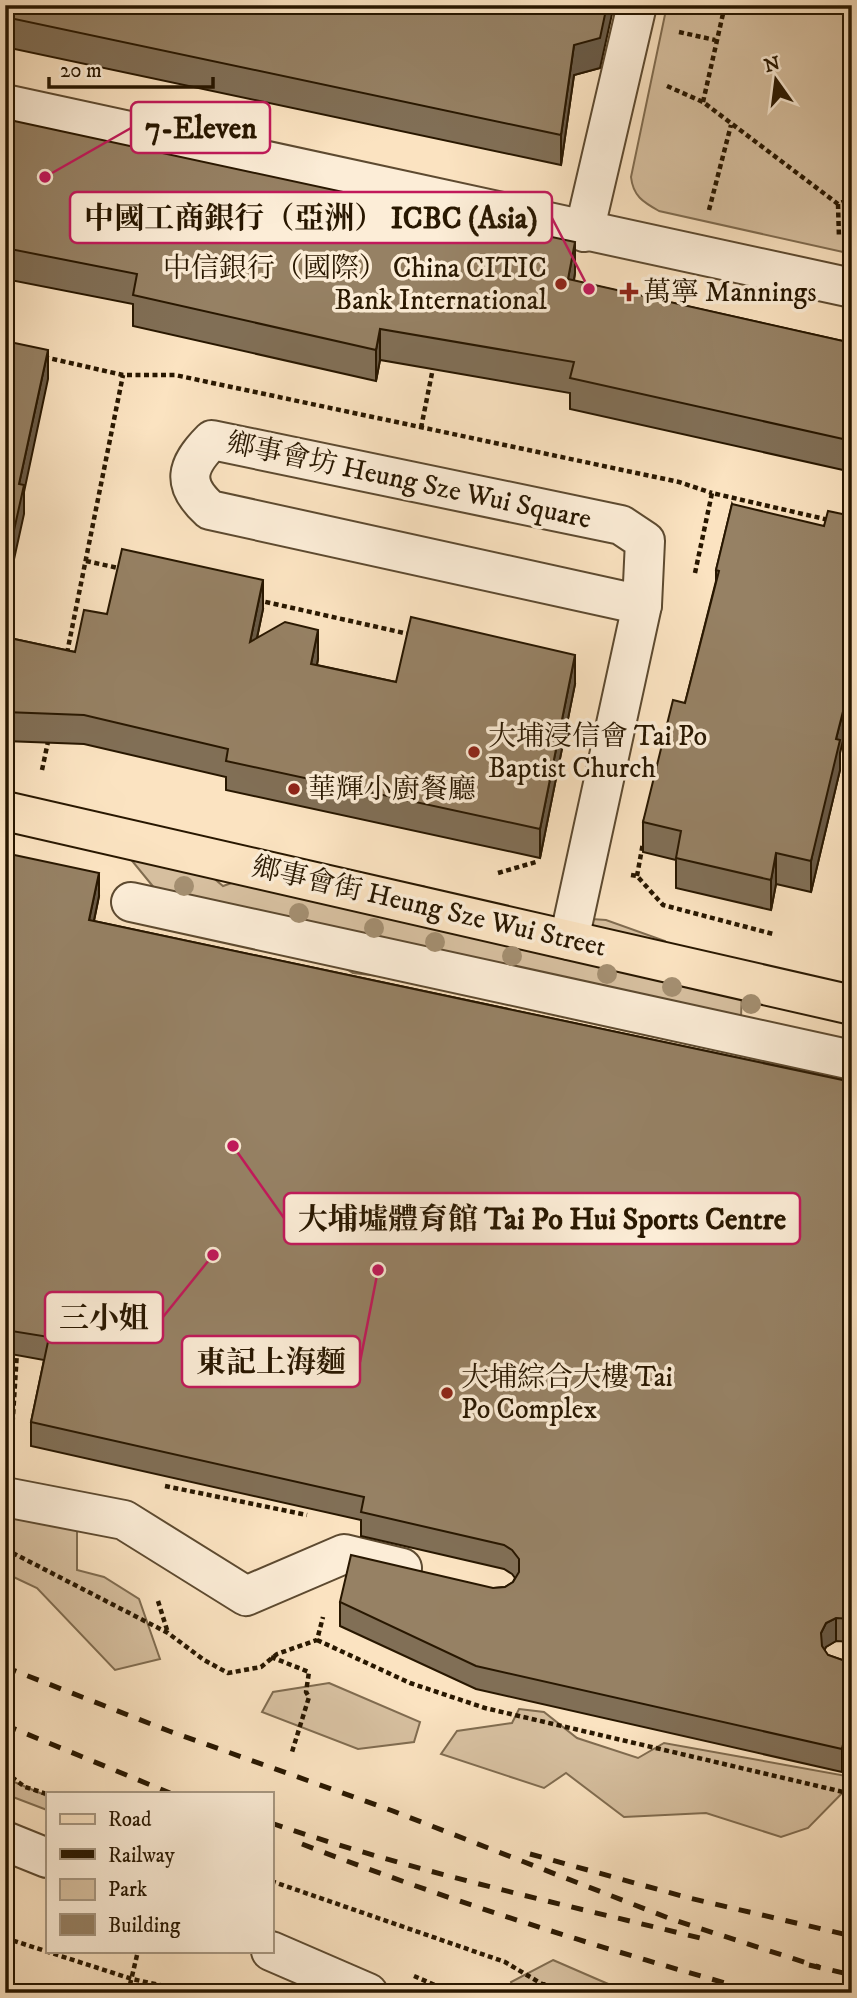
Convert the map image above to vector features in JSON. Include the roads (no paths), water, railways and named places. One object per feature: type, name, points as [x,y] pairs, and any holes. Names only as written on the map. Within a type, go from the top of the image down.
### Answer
[{"type":"main road","name":"鄉事會街 Heung Sze Wui Street","points":[[5,811],[852,1005]]},
{"type":"street","points":[[584,232],[637,5]]},
{"type":"street","points":[[5,104],[584,232],[852,288]]},
{"type":"street","name":"鄉事會坊 Heung Sze Wui Square","points":[[569,940],[642,605],[645,541],[621,525],[212,440],[198,454],[188,477],[194,496],[210,510],[642,605]]},
{"type":"street","points":[[131,902],[852,1060]]},
{"type":"street","points":[[11,1498],[124,1520],[246,1596],[344,1554],[434,1575]]},
{"type":"street","points":[[5,1841],[46,1858]]},
{"type":"street","points":[[273,1952],[368,1993]]},
{"type":"railway","points":[[5,1667],[169,1731],[393,1811],[671,1919],[819,1967]]},
{"type":"railway","points":[[5,1725],[168,1792]]},
{"type":"railway","points":[[273,1824],[431,1871],[700,1938]]},
{"type":"railway","points":[[302,1844],[415,1886],[530,1924],[761,1993]]},
{"type":"railway","points":[[530,1854],[689,1898],[852,1936]]},
{"type":"railway","points":[[809,1965],[852,1975]]},
{"type":"place","name":"7-Eleven","points":[[45,177]]},
{"type":"place","name":"中信銀行（國際） China CITIC Bank International","points":[[561,284]]},
{"type":"place","name":"中國工商銀行（亞洲） ICBC (Asia)","points":[[589,289]]},
{"type":"place","name":"萬寧 Mannings","points":[[629,292]]},
{"type":"place","name":"大埔浸信會 Tai Po Baptist Church","points":[[474,752]]},
{"type":"place","name":"華輝小廚餐廳","points":[[294,789]]},
{"type":"place","name":"大埔墟體育館 Tai Po Hui Sports Centre","points":[[233,1146]]},
{"type":"place","name":"三小姐","points":[[213,1255]]},
{"type":"place","name":"東記上海麵","points":[[378,1270]]},
{"type":"place","name":"大埔綜合大樓 Tai Po Complex","points":[[447,1393]]}]
